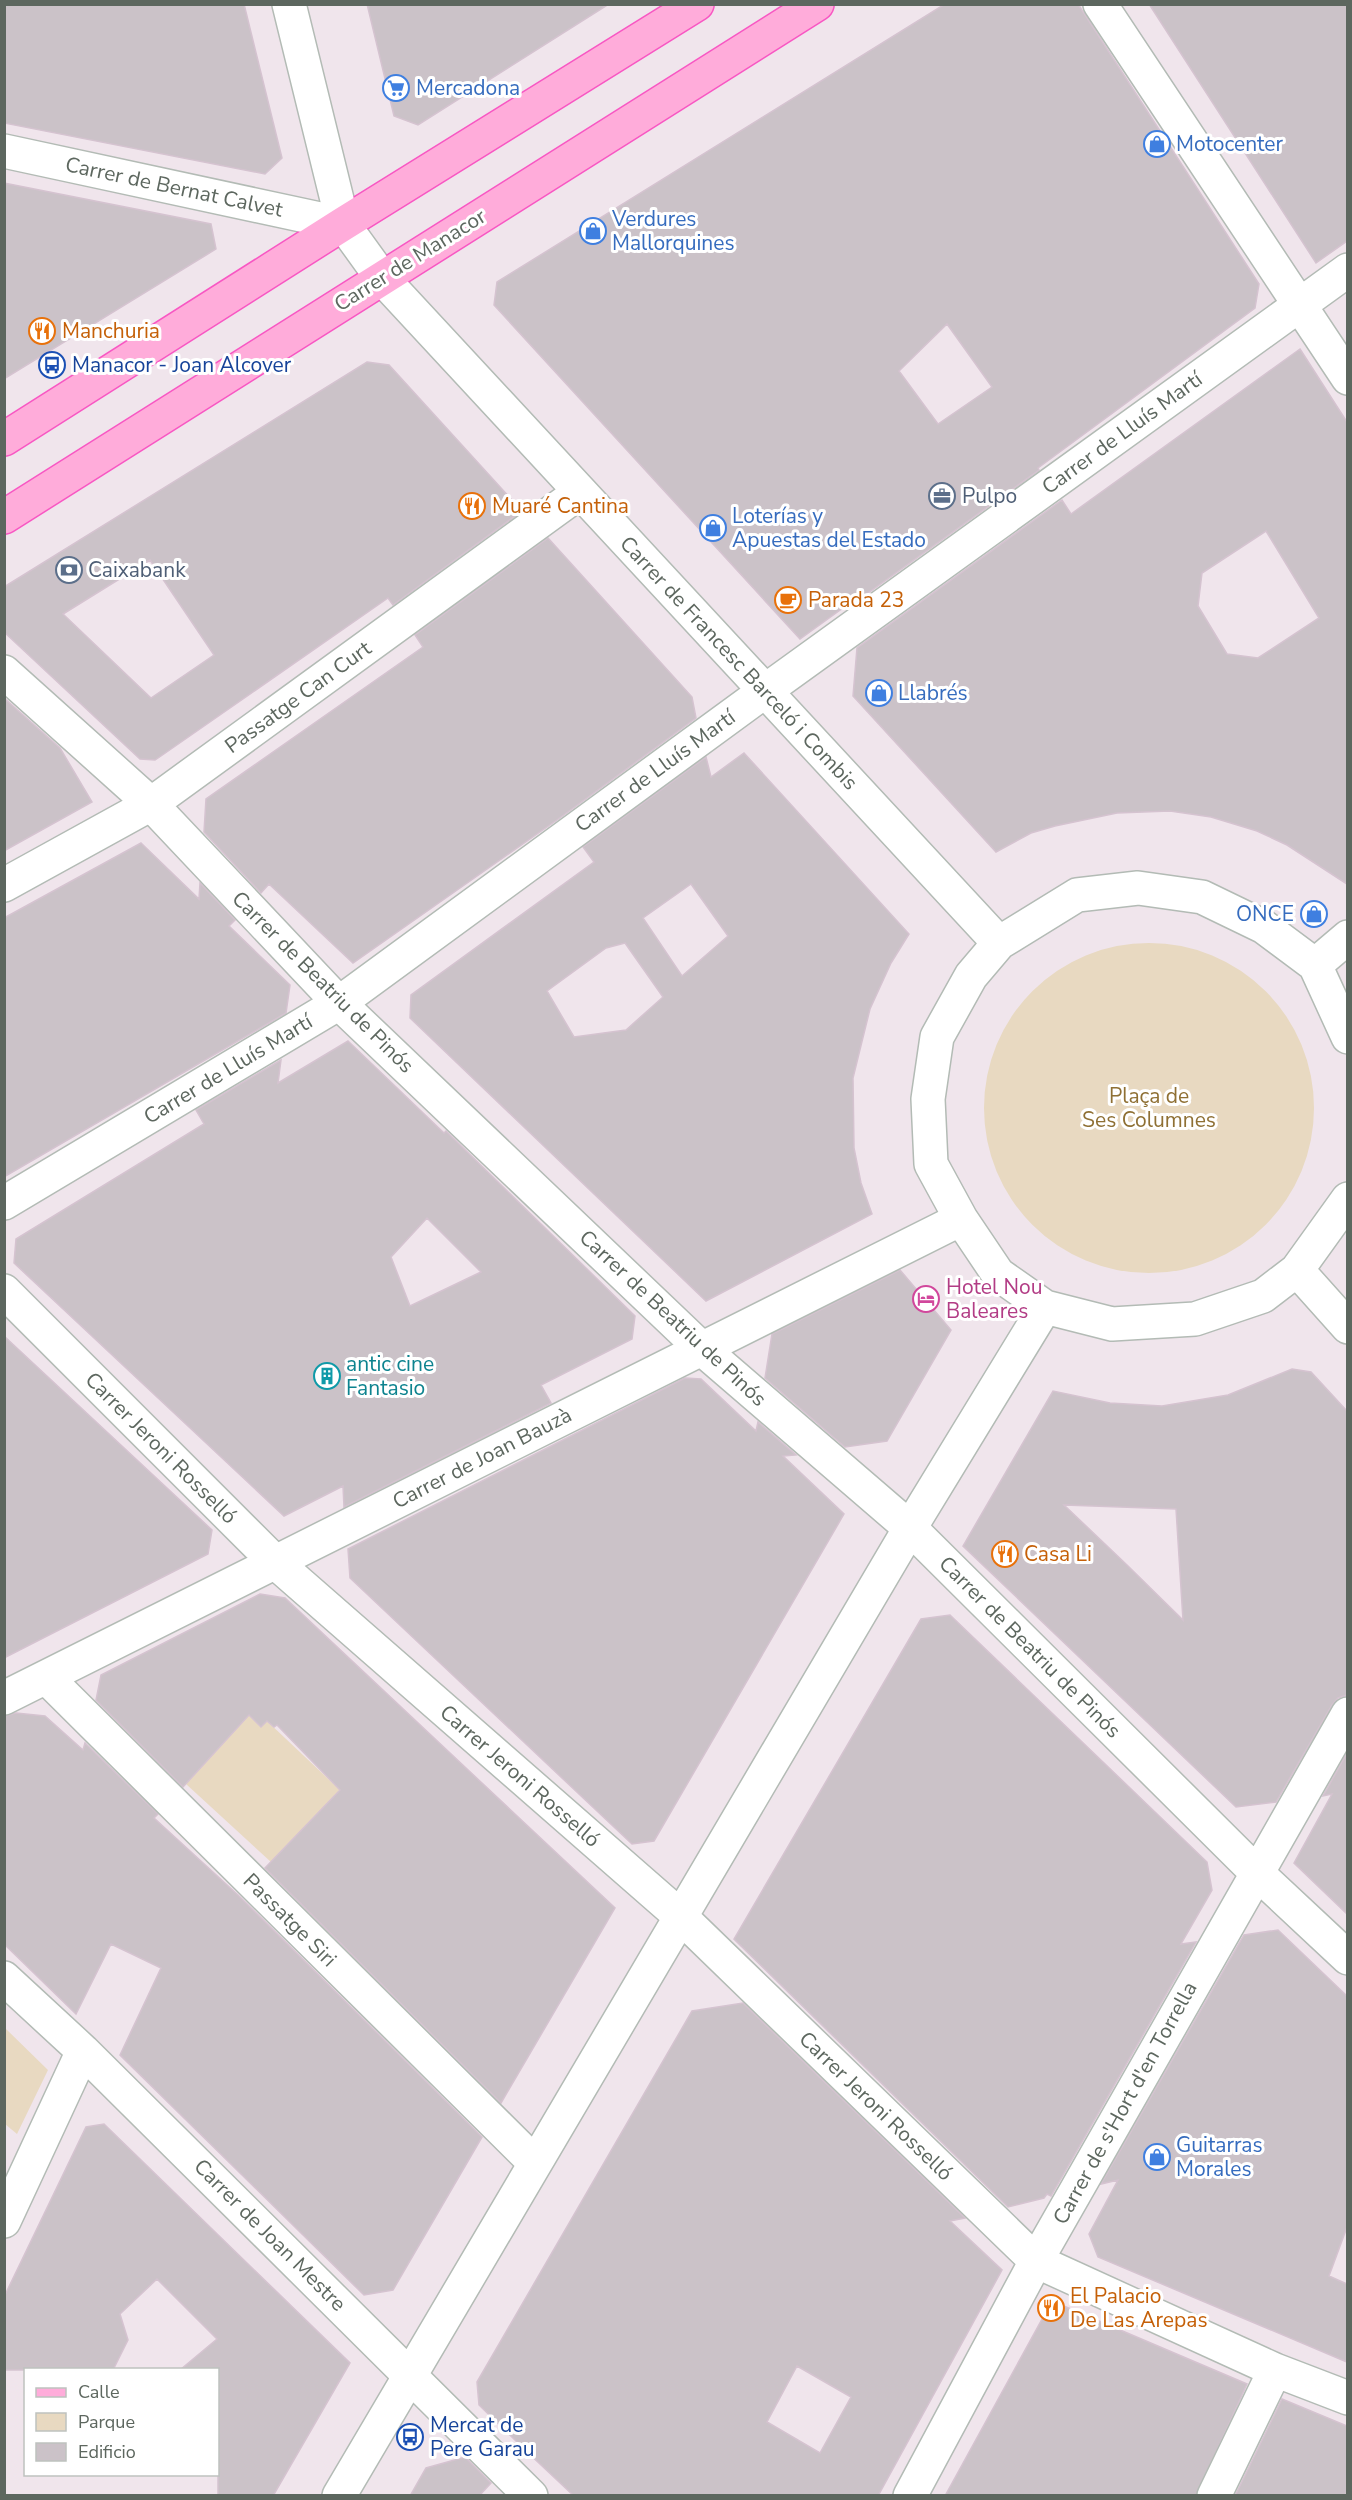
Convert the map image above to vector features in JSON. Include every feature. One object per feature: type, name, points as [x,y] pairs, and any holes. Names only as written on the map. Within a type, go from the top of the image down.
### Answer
[{"type":"main road","points":[[4,439],[343,224],[697,4]]},
{"type":"main road","name":"Carrer de Manacor","points":[[4,517],[817,4]]},
{"type":"street","points":[[289,4],[343,224]]},
{"type":"street","points":[[1100,4],[1347,378]]},
{"type":"street","name":"Carrer de Bernat Calvet","points":[[4,151],[343,224]]},
{"type":"street","name":"Carrer de Francesc Barceló i Combis","points":[[343,224],[382,278],[999,943]]},
{"type":"street","name":"Carrer de Lluís Martí","points":[[4,1203],[339,1003],[1347,270]]},
{"type":"street","name":"Passatge Can Curt","points":[[4,885],[151,804],[580,492]]},
{"type":"street","name":"Carrer de Beatriu de Pinós","points":[[4,672],[151,804],[339,1003],[701,1348],[910,1528],[1256,1872],[1347,1958]]},
{"type":"street","points":[[1347,1037],[1315,965],[1264,927],[1202,897],[1138,888],[1077,895],[999,943],[971,976],[937,1037],[928,1099],[931,1164],[960,1219],[998,1274],[1045,1307],[1112,1324],[1195,1319],[1263,1296],[1297,1270],[1347,1199]]},
{"type":"street","points":[[1315,965],[1347,937]]},
{"type":"street","name":"Carrer de Joan Bauzà","points":[[4,1698],[960,1219]]},
{"type":"street","points":[[1297,1270],[1347,1326]]},
{"type":"street","name":"Carrer Jeroni Rosselló","points":[[4,1291],[275,1563],[680,1916],[1036,2261],[1275,2370],[1347,2397]]},
{"type":"street","points":[[339,2496],[910,1528],[1045,1307]]},
{"type":"street","name":"Passatge Siri","points":[[46,1677],[535,2163]]},
{"type":"street","name":"Carrer de s'Hort d'en Torrella","points":[[910,2496],[1036,2261],[1347,1714]]},
{"type":"street","name":"Carrer de Joan Mestre","points":[[4,1978],[83,2051],[411,2374],[531,2496]]},
{"type":"street","points":[[4,2221],[83,2051]]},
{"type":"street","points":[[1214,2496],[1275,2370]]},
{"type":"green space","name":"Plaça de Ses Columnes","points":[[1133,943],[1165,943],[1197,950],[1227,962],[1254,980],[1277,1003],[1302,1045],[1311,1076],[1314,1108],[1311,1140],[1295,1186],[1277,1213],[1254,1236],[1227,1254],[1197,1266],[1165,1273],[1133,1273],[1101,1266],[1071,1254],[1044,1236],[1021,1213],[1003,1186],[991,1156],[984,1124],[984,1092],[991,1060],[1003,1030],[1021,1003],[1044,980],[1071,962],[1101,950]]},
{"type":"green space","points":[[249,1715],[261,1727],[267,1721],[340,1790],[271,1862],[186,1784]]},
{"type":"green space","points":[[4,2027],[48,2070],[17,2134],[5,2124]]},
{"type":"building","points":[[4,4],[244,4],[282,158],[265,174],[4,123]]},
{"type":"building","points":[[367,4],[609,4],[418,125],[394,116]]},
{"type":"building","points":[[945,4],[1078,4],[1259,284],[1255,308],[1038,468],[1039,470],[800,639],[494,305],[497,282]],"holes":[[[947,324],[992,387],[938,424],[899,371]]]},
{"type":"building","points":[[1149,4],[1347,4],[1347,241],[1316,263]]},
{"type":"building","points":[[4,183],[211,224],[216,249],[4,379]]},
{"type":"building","points":[[1300,349],[1347,422],[1347,884],[1287,845],[1257,831],[1211,817],[1170,811],[1117,813],[1055,826],[1031,833],[996,852],[853,696],[857,648],[1062,500],[1071,514]],"holes":[[[1266,531],[1319,618],[1258,658],[1227,654],[1198,606],[1202,573]]]},
{"type":"building","points":[[367,362],[389,365],[522,511],[393,605],[388,598],[155,760],[140,759],[4,632],[4,587]],"holes":[[[150,560],[214,655],[151,698],[63,614]]]},
{"type":"building","points":[[548,538],[692,697],[696,718],[557,820],[353,963],[269,884],[261,893],[204,832],[206,799],[423,647],[415,635]]},
{"type":"building","points":[[4,698],[60,748],[92,802],[4,851]]},
{"type":"building","points":[[744,753],[909,934],[891,963],[870,1009],[853,1078],[854,1148],[861,1183],[872,1214],[706,1301],[410,1018],[411,995],[594,862],[583,847],[706,757],[711,777]],"holes":[[[691,884],[728,936],[682,976],[643,918]],[[625,943],[663,997],[626,1030],[574,1037],[547,991],[606,948]]]},
{"type":"building","points":[[141,843],[199,899],[200,883],[235,920],[229,926],[290,985],[286,1013],[4,1177],[4,918]]},
{"type":"building","points":[[348,1041],[444,1133],[446,1131],[635,1316],[632,1339],[541,1385],[551,1403],[344,1507],[343,1486],[284,1516],[14,1263],[16,1239],[204,1124],[196,1110],[281,1060],[278,1083]],"holes":[[[427,1218],[481,1272],[410,1306],[391,1257]]]},
{"type":"building","points":[[900,1270],[951,1330],[887,1441],[845,1447],[765,1378],[772,1334]]},
{"type":"building","points":[[4,1336],[212,1530],[208,1554],[4,1658]]},
{"type":"building","points":[[1292,1369],[1311,1372],[1347,1411],[1347,1695],[1338,1698],[1332,1705],[1276,1802],[1236,1807],[963,1546],[1053,1391],[1110,1403],[1162,1406],[1228,1395]],"holes":[[[1064,1505],[1176,1509],[1183,1620]]]},
{"type":"building","points":[[685,1378],[701,1379],[756,1431],[758,1422],[796,1455],[783,1456],[844,1514],[654,1841],[632,1844],[350,1578],[348,1549]]},
{"type":"building","points":[[260,1594],[285,1598],[615,1908],[501,2103],[265,1868],[340,1790],[277,1725],[274,1727],[267,1721],[261,1727],[249,1715],[183,1787],[96,1700],[101,1675]]},
{"type":"building","points":[[950,1615],[1207,1862],[1212,1890],[1181,1944],[1196,1942],[1051,2196],[1047,2194],[1044,2198],[1008,2207],[734,1939],[921,1619]]},
{"type":"building","points":[[16,1713],[45,1716],[83,1750],[85,1743],[158,1814],[154,1818],[238,1895],[482,2137],[393,2290],[364,2295],[120,2055],[161,1968],[111,1944],[76,2014],[4,1944],[4,1716]]},
{"type":"building","points":[[1347,1753],[1347,1914],[1294,1863],[1332,1794],[1323,1796]]},
{"type":"building","points":[[1278,1930],[1347,1996],[1347,2227],[1329,2276],[1347,2284],[1347,2362],[1098,2257],[1089,2234],[1118,2180],[1101,2184],[1244,1935]]},
{"type":"building","points":[[743,2003],[965,2218],[950,2221],[1002,2270],[878,2496],[574,2496],[524,2449],[518,2456],[506,2445],[517,2442],[479,2405],[477,2382],[692,2011]],"holes":[[[797,2366],[851,2397],[820,2453],[767,2422]]]},
{"type":"building","points":[[104,2124],[350,2363],[273,2496],[218,2496],[219,2368],[182,2368],[217,2339],[157,2279],[120,2314],[128,2340],[114,2368],[4,2370],[4,2297],[86,2127]]},
{"type":"building","points":[[1052,2301],[1247,2384],[1196,2496],[945,2496]]},
{"type":"building","points":[[1282,2399],[1347,2426],[1347,2496],[1235,2496]]},
{"type":"building","points":[[465,2457],[491,2483],[479,2496],[410,2496],[426,2468]]},
{"type":"place","name":"Mercadona","points":[[396,88]]},
{"type":"place","name":"Motocenter","points":[[1157,144]]},
{"type":"place","name":"Verdures Mallorquines","points":[[593,231]]},
{"type":"place","name":"Manchuria","points":[[42,331]]},
{"type":"place","name":"Manacor - Joan Alcover","points":[[52,365]]},
{"type":"place","name":"Pulpo","points":[[942,496]]},
{"type":"place","name":"Muaré Cantina","points":[[472,506]]},
{"type":"place","name":"Loterías y Apuestas del Estado","points":[[713,528]]},
{"type":"place","name":"Caixabank","points":[[69,570]]},
{"type":"place","name":"Parada 23","points":[[788,600]]},
{"type":"place","name":"Llabrés","points":[[879,693]]},
{"type":"place","name":"ONCE","points":[[1314,914]]},
{"type":"place","name":"Hotel Nou Baleares","points":[[926,1299]]},
{"type":"place","name":"antic cine Fantasio","points":[[327,1376]]},
{"type":"place","name":"Casa Li","points":[[1005,1554]]},
{"type":"place","name":"Guitarras Morales","points":[[1157,2157]]},
{"type":"place","name":"El Palacio De Las Arepas","points":[[1051,2308]]},
{"type":"place","name":"Mercat de Pere Garau","points":[[410,2437]]}]
